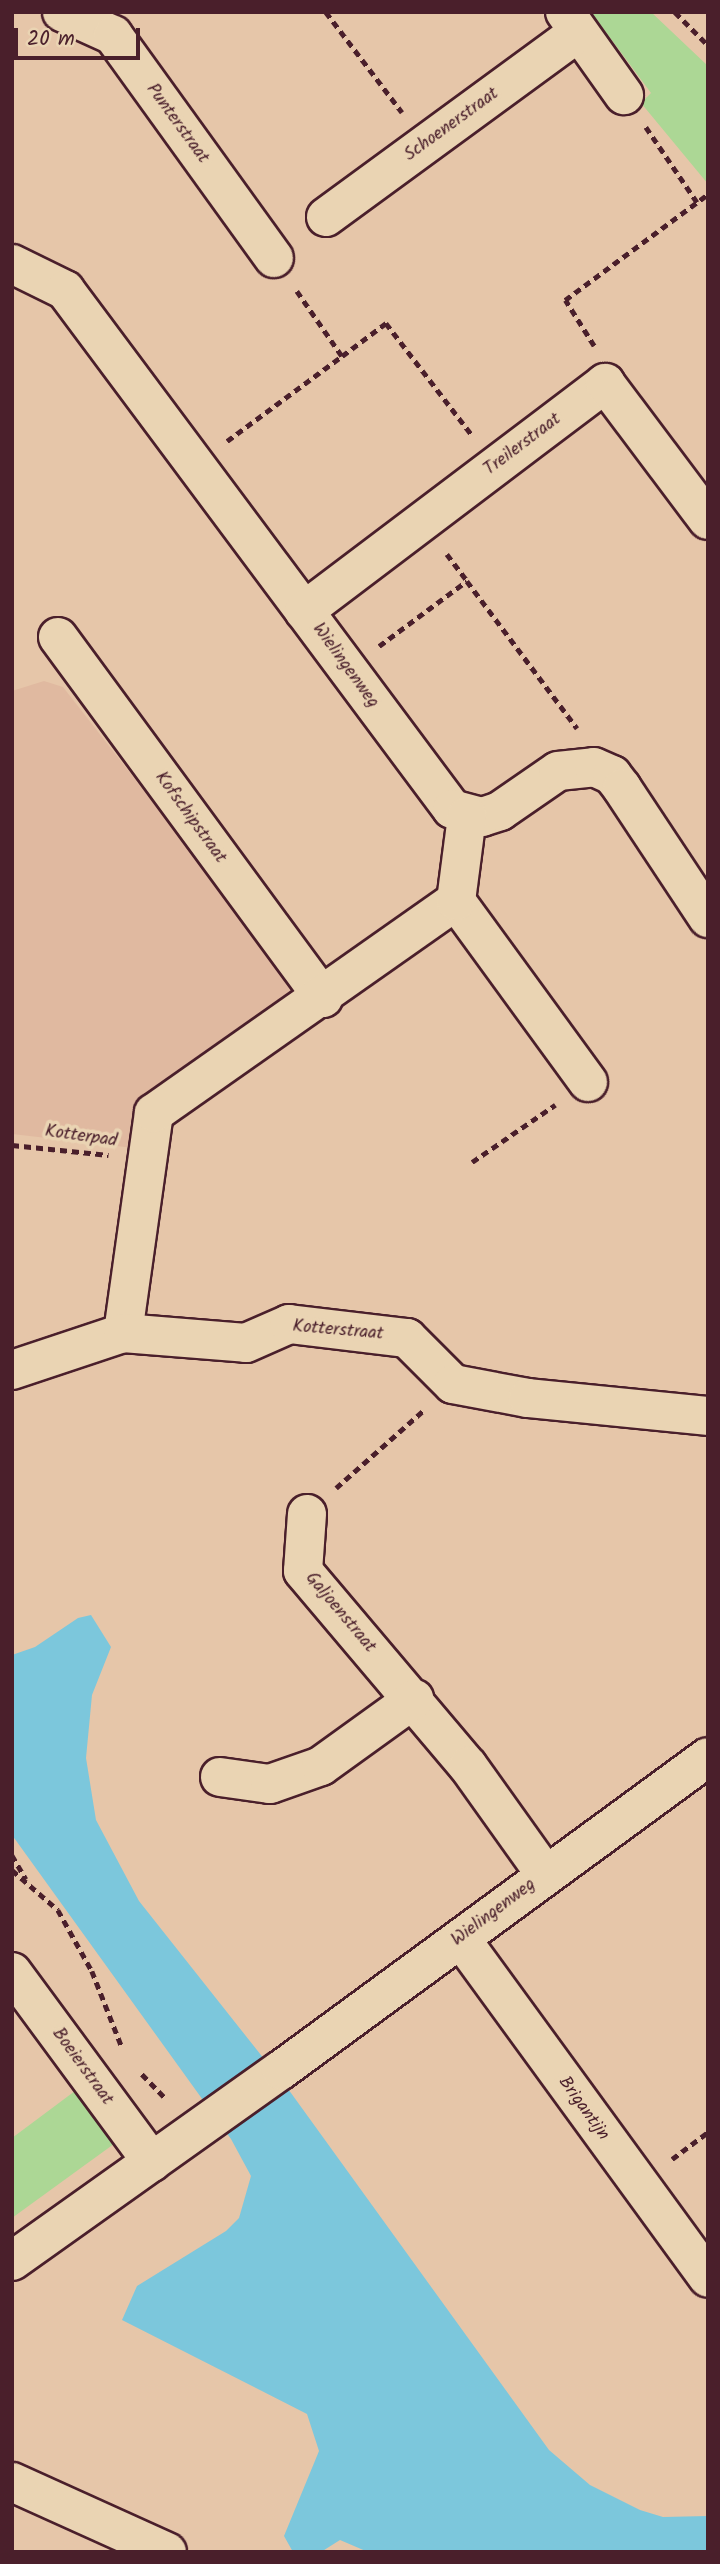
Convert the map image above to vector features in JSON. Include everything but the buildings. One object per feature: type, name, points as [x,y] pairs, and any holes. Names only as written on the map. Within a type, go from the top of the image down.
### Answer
[{"type":"street","name":"Punterstraat","points":[[62,12],[113,35],[274,258]]},
{"type":"street","name":"Schoenerstraat","points":[[326,217],[426,144],[572,22],[624,95]]},
{"type":"street","name":"Wielingenweg","points":[[12,264],[65,290],[348,669],[440,797],[467,816]]},
{"type":"street","name":"Treilerstraat","points":[[304,611],[605,383]]},
{"type":"street","points":[[605,383],[708,520]]},
{"type":"street","name":"Kofschipstraat","points":[[58,638],[323,998]]},
{"type":"street","points":[[588,1082],[456,901],[467,816],[500,811],[558,771],[576,765],[612,775],[708,918]]},
{"type":"street","points":[[123,1333],[154,1114],[323,998],[456,901]]},
{"type":"street","name":"Kotterstraat","points":[[12,1370],[123,1333],[246,1343],[289,1324],[407,1338],[453,1384]]},
{"type":"street","points":[[453,1384],[528,1398],[708,1416]]},
{"type":"street","name":"Galjoenstraat","points":[[307,1514],[303,1571],[414,1699],[545,1874]]},
{"type":"street","points":[[220,1777],[270,1784],[321,1766],[414,1699]]},
{"type":"street","name":"Wielingenweg","points":[[199,2128],[708,1757]]},
{"type":"street","name":"Brigantijn","points":[[461,1939],[708,2278]]},
{"type":"street","name":"Boeierstraat","points":[[12,1972],[152,2162]]},
{"type":"street","points":[[12,2260],[199,2128]]},
{"type":"street","points":[[12,2482],[167,2552]]},
{"type":"path","points":[[326,12],[426,144]]},
{"type":"path","points":[[675,12],[708,45]]},
{"type":"path","points":[[624,95],[697,202]]},
{"type":"path","points":[[605,383],[601,357],[565,300],[708,194]]},
{"type":"path","points":[[274,258],[342,356]]},
{"type":"path","points":[[196,464],[386,323],[495,466]]},
{"type":"path","points":[[348,669],[467,581],[612,775]]},
{"type":"path","points":[[472,1162],[588,1082]]},
{"type":"path","name":"Kotterpad","points":[[12,1145],[147,1160]]},
{"type":"path","points":[[307,1514],[453,1384]]},
{"type":"path","points":[[12,1855],[26,1880]]},
{"type":"path","points":[[12,1870],[58,1909],[75,1938],[129,2056]]},
{"type":"path","points":[[137,2066],[199,2128]]},
{"type":"shaded area","points":[[44,681],[63,687],[301,992],[134,1148],[12,1134],[12,691]]},
{"type":"green space","points":[[591,12],[651,12],[708,66],[708,184],[641,103],[651,93]]},
{"type":"green space","points":[[79,2088],[118,2141],[12,2218],[12,2138]]},
{"type":"water","points":[[91,1615],[111,1647],[92,1695],[86,1758],[96,1820],[139,1901],[291,2093],[549,2450],[590,2485],[640,2510],[663,2517],[708,2516],[708,2552],[368,2552],[340,2540],[321,2552],[293,2552],[284,2536],[319,2451],[307,2414],[122,2320],[137,2286],[226,2231],[239,2218],[251,2176],[231,2139],[12,1835],[12,1655],[35,1647],[78,1618]]}]
